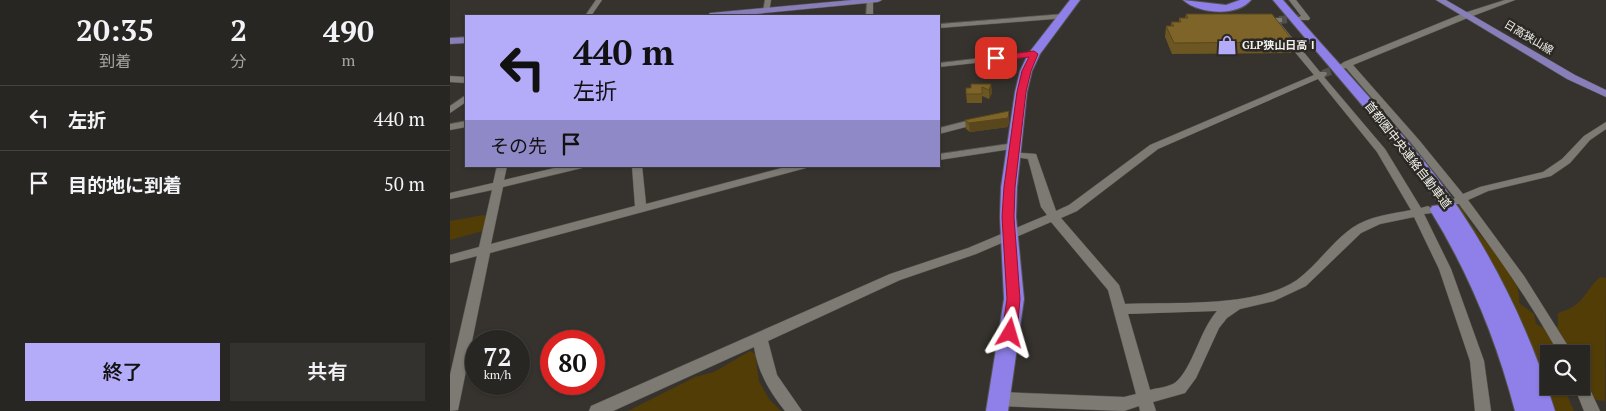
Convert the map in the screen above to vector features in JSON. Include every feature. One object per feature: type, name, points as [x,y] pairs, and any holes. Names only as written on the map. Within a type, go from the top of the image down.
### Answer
[{"type":"highway","points":[[998,405],[1014,299],[1011,234],[1008,217],[1014,150],[1014,115],[1034,54],[1075,0]]},
{"type":"highway","points":[[1188,0],[1206,6],[1225,8],[1240,5],[1246,0]]},
{"type":"highway","points":[[1193,0],[1205,4],[1223,6],[1233,5],[1241,0]]},
{"type":"highway","name":"首都圏中央連絡自動車道","points":[[1270,0],[1389,141],[1444,218],[1476,277],[1494,317],[1526,411]]},
{"type":"highway","name":"首都圏中央連絡自動車道","points":[[1278,0],[1401,142],[1474,244],[1511,319],[1544,411]]},
{"type":"main road","points":[[721,15],[826,3],[873,0]]},
{"type":"main road","name":"日高狭山線","points":[[1440,0],[1571,76],[1606,94]]},
{"type":"main road","points":[[450,41],[465,40]]},
{"type":"street","points":[[589,15],[599,0]]},
{"type":"street","points":[[767,11],[768,0]]},
{"type":"street","points":[[870,15],[873,0]]},
{"type":"street","points":[[1292,0],[1306,18],[1301,18]]},
{"type":"street","points":[[1512,0],[1467,15],[1344,65],[1426,152],[1458,201],[1507,261],[1561,345]]},
{"type":"street","points":[[940,26],[1063,16]]},
{"type":"street","points":[[1278,20],[1274,20],[1381,151],[1423,212],[1477,361],[1483,411]]},
{"type":"street","points":[[940,65],[1034,54]]},
{"type":"street","points":[[597,411],[895,277],[972,251],[1073,208],[1154,147],[1320,75]]},
{"type":"street","points":[[450,79],[465,80]]},
{"type":"street","points":[[450,110],[465,99]]},
{"type":"street","points":[[940,131],[990,118]]},
{"type":"street","points":[[450,127],[465,124]]},
{"type":"street","points":[[1458,201],[1484,189],[1547,174],[1566,162],[1587,138],[1606,125]]},
{"type":"street","points":[[940,157],[1014,150],[1032,156],[1047,207],[1114,288],[1145,405]]},
{"type":"street","points":[[450,410],[502,167]]},
{"type":"street","points":[[450,196],[574,167]]},
{"type":"street","points":[[637,167],[641,209]]},
{"type":"street","points":[[450,259],[641,209],[757,172],[794,167]]},
{"type":"street","points":[[1121,309],[1236,305],[1269,298],[1301,284],[1357,230],[1377,221],[1423,212]]},
{"type":"street","points":[[998,405],[1145,405],[1180,388],[1191,374],[1214,325],[1222,314],[1236,305]]},
{"type":"street","points":[[760,338],[765,368],[770,382],[794,411]]},
{"type":"street","points":[[1585,395],[1592,411]]},
{"type":"shaded area","points":[[1456,205],[1462,207],[1471,224],[1510,270],[1518,291],[1519,303],[1534,314],[1536,324],[1546,329],[1558,326],[1558,313],[1573,307],[1600,277],[1606,278],[1605,401],[1596,400],[1590,392],[1590,345],[1540,345],[1540,371],[1529,342]]},
{"type":"shaded area","points":[[483,215],[488,217],[483,231],[450,240],[450,221]]},
{"type":"shaded area","points":[[750,351],[755,354],[759,381],[769,399],[781,411],[628,411],[695,377],[714,372]]},
{"type":"shaded area","points":[[1549,395],[1567,395],[1574,411],[1555,411]]},
{"type":"building","points":[[1186,14],[1272,14],[1294,42],[1174,43],[1166,26],[1174,26],[1171,22],[1181,22],[1179,18],[1188,18]]},
{"type":"building","points":[[971,84],[991,84],[989,90],[982,87],[982,94],[966,94],[966,88],[971,88]]},
{"type":"building","points":[[1009,111],[1008,118],[969,123],[965,120]]},
{"type":"tunnel","points":[[1279,20],[1301,18]]},
{"type":"tunnel","points":[[1323,74],[1341,67]]},
{"type":"place","name":"GLP狭山日高Ⅰ","points":[[1227,45]]},
{"type":"route","points":[[996,58],[1034,54],[1026,71],[1021,92],[1009,187],[1008,217],[1011,234],[1014,299],[1010,333]]}]
